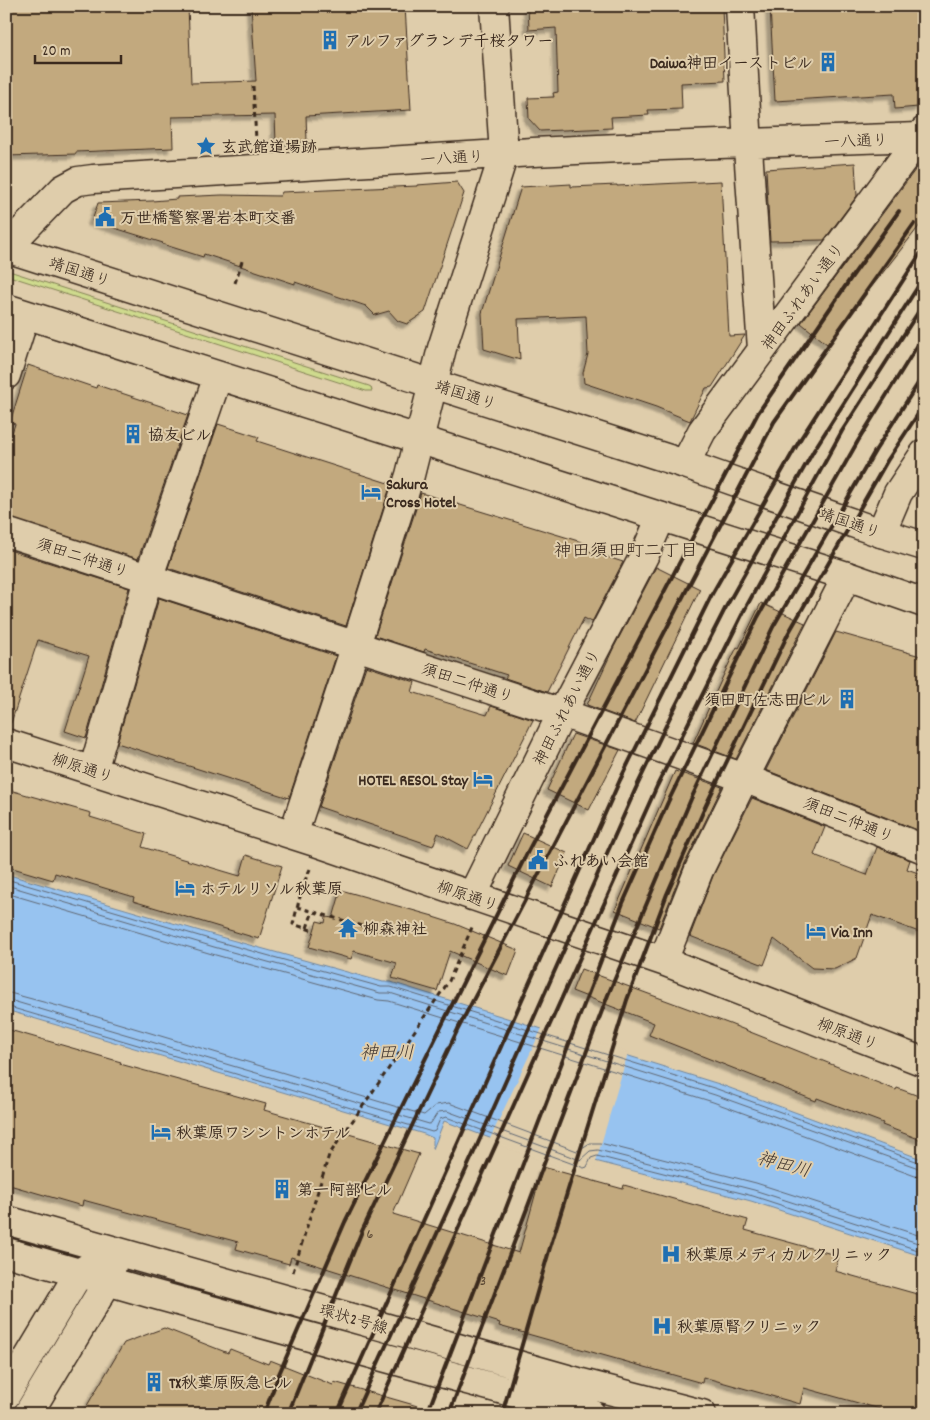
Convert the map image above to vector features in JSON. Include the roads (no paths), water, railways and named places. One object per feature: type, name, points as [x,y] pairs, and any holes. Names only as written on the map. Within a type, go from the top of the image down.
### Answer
[{"type":"street","points":[[293,835],[410,475],[432,382],[504,154],[494,6]]},
{"type":"street","points":[[740,6],[762,349]]},
{"type":"street","name":"一八通り","points":[[6,248],[63,189],[78,181],[123,176],[504,154],[922,135]]},
{"type":"street","name":"神田ふれあい通り","points":[[685,464],[702,431],[922,135]]},
{"type":"street","name":"靖国通り","points":[[6,248],[685,464],[881,533],[924,546]]},
{"type":"street","points":[[6,374],[16,312],[846,576],[924,603]]},
{"type":"street","points":[[93,771],[148,579],[218,376]]},
{"type":"street","points":[[881,533],[898,493],[924,454]]},
{"type":"street","name":"神田ふれあい通り","points":[[473,910],[562,713],[645,554],[661,517]]},
{"type":"street","name":"須田二仲通り","points":[[6,532],[562,713],[744,778],[924,849]]},
{"type":"street","points":[[663,961],[699,870],[846,576]]},
{"type":"street","name":"柳原通り","points":[[6,742],[293,835],[473,910],[663,961],[924,1062]]},
{"type":"street","name":"環状2号線","points":[[6,1220],[585,1384],[702,1414]]},
{"type":"street","points":[[6,1395],[79,1273],[116,1250]]},
{"type":"street","points":[[28,1414],[108,1281],[116,1250]]},
{"type":"street","name":"環状2号線","points":[[6,1252],[591,1414]]},
{"type":"street","points":[[585,1384],[604,1414]]},
{"type":"water","name":"神田川","points":[[6,874],[217,936],[383,982],[391,982],[719,1084],[924,1160],[924,1257],[751,1201],[595,1161],[589,1175],[444,1121],[433,1149],[433,1138],[424,1134],[6,1010]]},
{"type":"railway","points":[[264,1414],[279,1374],[345,1222],[443,1023],[528,851],[758,413],[899,211]]},
{"type":"railway","points":[[288,1414],[362,1231],[458,1029],[774,422],[914,224]]},
{"type":"railway","points":[[337,1414],[620,780],[712,594],[801,438],[924,248]]},
{"type":"railway","points":[[355,1414],[636,788],[670,717],[727,605],[814,450],[924,277]]},
{"type":"railway","points":[[375,1414],[657,786],[745,609],[842,431],[924,303]]},
{"type":"railway","points":[[427,1414],[623,903],[668,802],[758,617],[858,441],[924,335]]},
{"type":"railway","points":[[449,1414],[608,995],[691,799],[773,627],[875,451],[924,374]]},
{"type":"railway","points":[[502,1414],[549,1251],[627,1000],[667,894],[706,805],[788,634],[887,461],[924,405]]},
{"type":"place","name":"アルファグランデ千桜タワー","points":[[330,40]]},
{"type":"place","name":"Daiwa神田イーストビル","points":[[828,62]]},
{"type":"place","name":"玄武館道場跡","points":[[206,146]]},
{"type":"place","name":"万世橋警察署岩本町交番","points":[[105,217]]},
{"type":"place","name":"協友ビル","points":[[133,434]]},
{"type":"place","name":"Sakura Cross Hotel","points":[[371,492]]},
{"type":"place","name":"須田町佐志田ビル","points":[[847,699]]},
{"type":"place","name":"HOTEL RESOL Stay","points":[[483,779]]},
{"type":"place","name":"ふれあい会館","points":[[538,860]]},
{"type":"place","name":"ホテルリソル秋葉原","points":[[185,888]]},
{"type":"place","name":"柳森神社","points":[[348,928]]},
{"type":"place","name":"Via Inn","points":[[816,931]]},
{"type":"place","name":"秋葉原ワシントンホテル","points":[[161,1132]]},
{"type":"place","name":"第一阿部ビル","points":[[282,1189]]},
{"type":"place","name":"秋葉原メディカルクリニック","points":[[671,1254]]},
{"type":"place","name":"秋葉原腎クリニック","points":[[662,1326]]},
{"type":"place","name":"TX秋葉原阪急ビル","points":[[154,1382]]},
{"type":"district","name":"神田須田町二丁目","points":[[626,550]]}]
